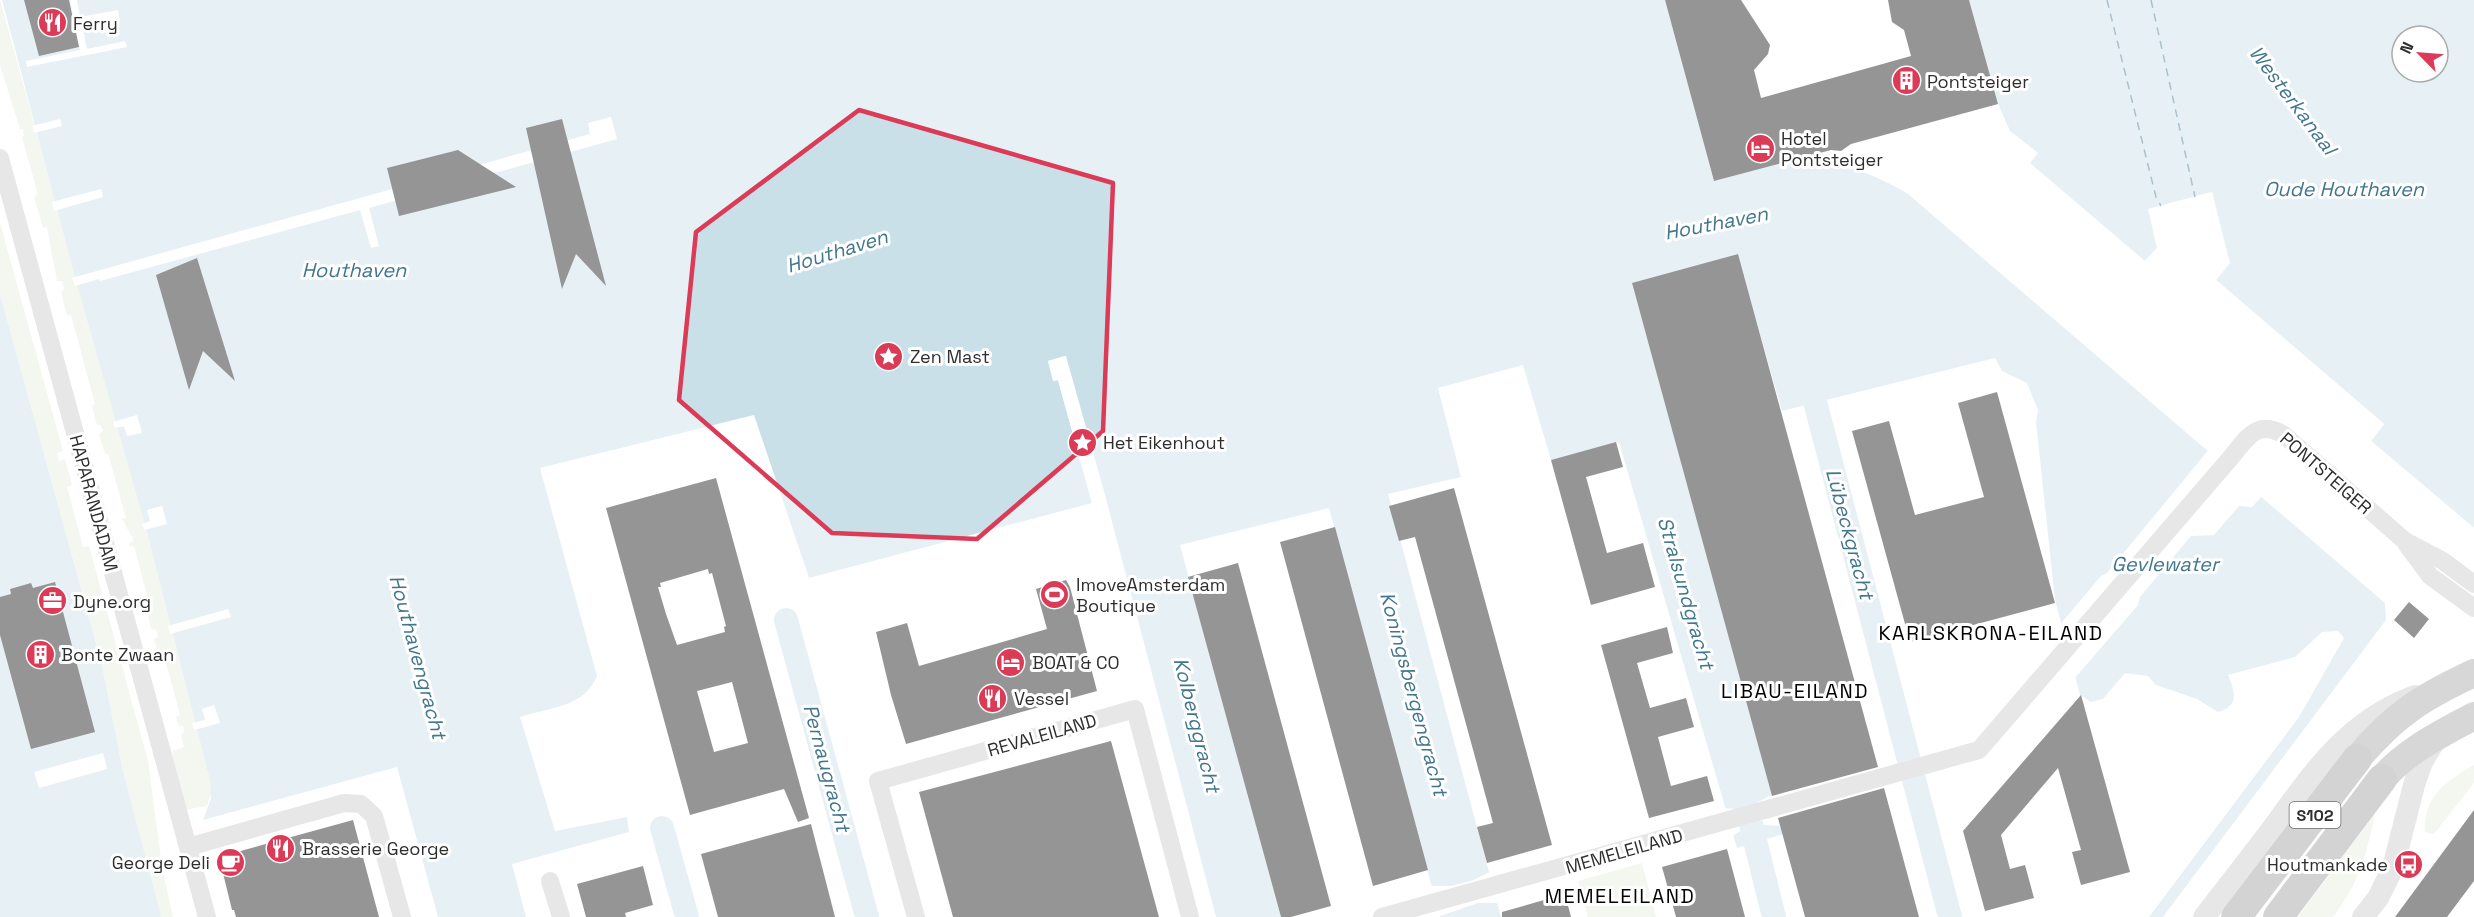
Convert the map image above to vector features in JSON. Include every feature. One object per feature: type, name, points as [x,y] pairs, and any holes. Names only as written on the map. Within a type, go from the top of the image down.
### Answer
[{"type":"highway","name":"S102","points":[[2236,917],[2357,759]]},
{"type":"highway","name":"S102","points":[[2278,917],[2382,779]]},
{"type":"main road","name":"S102","points":[[2357,759],[2381,730],[2442,687],[2474,673]]},
{"type":"main road","name":"S102","points":[[2382,779],[2401,759],[2474,716]]},
{"type":"street","name":"HAPARANDADAM","points":[[0,158],[207,917]]},
{"type":"street","name":"PONTSTEIGER","points":[[1791,804],[1979,750],[2227,462],[2263,427],[2273,428],[2404,541],[2430,576],[2474,608]]},
{"type":"street","name":"PONTSTEIGER","points":[[2404,541],[2443,561],[2474,584]]},
{"type":"street","points":[[2204,917],[2317,767],[2346,736],[2381,711],[2442,687]]},
{"type":"street","name":"REVALEILAND","points":[[916,917],[878,781],[1135,709],[1190,917]]},
{"type":"street","points":[[2363,917],[2378,898],[2393,868],[2414,785],[2422,762],[2437,736]]},
{"type":"street","points":[[188,847],[344,803],[362,804],[374,816],[402,917]]},
{"type":"street","name":"MEMELEILAND","points":[[1382,917],[1791,804]]},
{"type":"street","points":[[550,881],[561,917]]},
{"type":"highlighted area","points":[[859,110],[1113,183],[1103,431],[977,539],[832,533],[679,400],[696,232]]},
{"type":"shaded area","points":[[0,0],[147,532],[210,781],[211,793],[207,806],[183,810],[172,773],[173,751],[184,747],[181,734],[184,732],[183,726],[179,726],[176,717],[180,715],[163,651],[158,652],[154,639],[158,637],[156,630],[151,629],[147,611],[151,610],[134,546],[130,547],[129,543],[134,541],[122,519],[126,518],[108,454],[105,454],[99,434],[103,431],[101,425],[97,425],[92,406],[95,404],[71,315],[67,316],[61,292],[64,289],[62,281],[57,281],[47,227],[43,228],[34,196],[38,194],[22,137],[24,136],[23,129],[20,129],[0,65]]},
{"type":"shaded area","points":[[0,223],[63,451],[57,453],[59,461],[65,459],[72,485],[67,487],[83,547],[89,546],[148,761],[162,867],[173,917],[161,917],[159,913],[123,771],[102,665],[0,294]]},
{"type":"shaded area","points":[[2474,765],[2474,783],[2434,834],[2425,832],[2428,809],[2438,791]]},
{"type":"shaded area","points":[[2375,814],[2360,868],[2342,905],[2333,917],[2298,917]]},
{"type":"shaded area","points":[[1642,863],[1656,917],[1588,917],[1578,881]]},
{"type":"water","name":"Houthaven","points":[[2,0],[1665,0],[1714,181],[1778,163],[1818,162],[1866,173],[1908,194],[2385,603],[2386,620],[2163,917],[2149,917],[2299,717],[2344,638],[2338,631],[2322,632],[2295,657],[2228,675],[2234,692],[2233,702],[2218,712],[2197,699],[2156,685],[2148,676],[2125,673],[2103,699],[2091,702],[2080,695],[2055,600],[2036,422],[2038,410],[2027,383],[2002,371],[1995,358],[1782,411],[1737,254],[1632,285],[1790,832],[1737,848],[1619,442],[1551,460],[1523,365],[1438,388],[1461,477],[1388,494],[1501,917],[1440,917],[1329,508],[1180,545],[1281,917],[1216,917],[1106,499],[1065,356],[1048,361],[1054,381],[1058,380],[1092,503],[809,578],[754,415],[540,468],[597,676],[584,694],[575,700],[520,717],[555,831],[627,817],[629,832],[512,864],[526,917],[438,917],[397,767],[203,820],[211,798],[210,781],[147,532],[75,277]]},
{"type":"water","name":"Oude Houthaven","points":[[1969,0],[2474,0],[2474,528],[2371,441],[2384,424],[2216,280],[2229,263],[2212,192],[2149,209],[2157,248],[2145,261],[2030,163],[2038,153],[2010,131],[1998,104]]},
{"type":"water","points":[[0,294],[102,665],[123,771],[161,917],[0,917]]},
{"type":"pier","points":[[70,0],[77,0],[80,17],[118,10],[120,22],[83,30],[87,49],[125,41],[127,47],[27,67],[26,61],[80,50]]},
{"type":"pier","points":[[611,117],[617,139],[369,208],[379,246],[371,248],[360,210],[100,281],[99,279],[75,286],[72,278],[590,134],[588,123]]},
{"type":"pier","points":[[60,119],[62,126],[34,133],[32,126]]},
{"type":"pier","points":[[101,189],[103,197],[54,211],[52,202]]},
{"type":"pier","points":[[2212,192],[2230,263],[2216,280],[2384,424],[2371,441],[2474,528],[2474,531],[2369,442],[2380,424],[2213,282],[2226,262],[2210,196],[2152,211],[2160,248],[2148,263],[2145,261],[2157,248],[2148,209]]},
{"type":"pier","points":[[1066,356],[1106,499],[1103,500],[1064,359],[1051,363],[1055,377],[1061,379],[1095,502],[1092,503],[1058,380],[1053,381],[1048,361]]},
{"type":"pier","points":[[137,415],[142,433],[127,436],[124,426],[115,428],[113,422]]},
{"type":"pier","points":[[2211,447],[2264,494],[2252,507],[2239,506],[2214,535],[2191,536],[2140,597],[2138,605],[2074,679],[2058,627],[2101,576],[2107,573]]},
{"type":"pier","points":[[162,506],[167,524],[144,530],[142,524],[150,521],[147,510]]},
{"type":"pier","points":[[228,609],[231,617],[170,634],[168,626]]},
{"type":"pier","points":[[214,705],[220,723],[194,730],[192,723],[205,720],[202,709]]},
{"type":"pier","points":[[103,753],[107,769],[39,788],[34,772]]},
{"type":"pier","points":[[1780,791],[1789,826],[1763,825],[1740,831],[1731,837],[1722,808],[1736,809],[1756,803]]},
{"type":"pier","points":[[1492,871],[1501,903],[1478,903],[1437,917],[1428,886],[1451,886],[1471,881]]},
{"type":"building","name":"Ferry","points":[[24,0],[69,0],[79,47],[39,56]]},
{"type":"building","name":"Pontsteiger","points":[[1665,0],[1741,0],[1770,45],[1768,54],[1754,70],[1761,98],[1911,56],[1904,30],[1892,22],[1888,0],[1969,0],[1998,104],[1851,144],[1841,151],[1831,150],[1714,181]]},
{"type":"building","points":[[562,119],[606,286],[576,254],[562,289],[526,128]]},
{"type":"building","points":[[458,150],[516,187],[399,216],[387,168]]},
{"type":"building","points":[[1738,254],[1878,767],[1772,796],[1632,283]]},
{"type":"building","points":[[197,258],[235,381],[203,351],[189,390],[156,275]]},
{"type":"building","points":[[1997,392],[2055,603],[1910,642],[1852,431],[1889,421],[1915,515],[1984,497],[1958,403]]},
{"type":"building","points":[[1616,442],[1623,467],[1586,477],[1607,553],[1643,543],[1655,587],[1591,605],[1551,460]]},
{"type":"building","points":[[716,478],[809,818],[798,822],[784,789],[690,815],[606,508]],"holes":[[[708,569],[709,574],[712,573],[726,626],[724,627],[725,632],[677,645],[658,587],[661,587],[660,583]],[[732,682],[748,743],[714,752],[697,691]]]},
{"type":"building","points":[[1454,488],[1552,845],[1487,863],[1477,827],[1493,823],[1415,537],[1399,541],[1389,506]]},
{"type":"building","points":[[1335,527],[1428,870],[1373,886],[1280,542]]},
{"type":"building","points":[[1238,563],[1331,906],[1291,917],[1281,917],[1188,577]]},
{"type":"building","name":"BOAT & CO","points":[[1066,580],[1070,587],[1097,691],[906,744],[891,695],[876,632],[907,623],[919,666],[1047,629],[1036,589]]},
{"type":"building","name":"Bonte Zwaan","points":[[55,582],[95,732],[31,749],[0,635],[0,597],[11,594],[10,589],[31,583],[33,588]]},
{"type":"building","points":[[2409,602],[2429,619],[2414,638],[2394,620]]},
{"type":"building","points":[[1667,627],[1673,653],[1637,663],[1650,708],[1686,698],[1694,727],[1658,737],[1671,786],[1707,776],[1714,801],[1649,818],[1601,645]]},
{"type":"building","points":[[2081,695],[2130,872],[2081,885],[2072,852],[2081,850],[2058,768],[2001,835],[2010,869],[2025,865],[2034,898],[1985,911],[1963,831]]},
{"type":"building","points":[[1111,741],[1159,917],[953,917],[919,792]]},
{"type":"building","points":[[1884,788],[1919,917],[1805,917],[1778,818]]},
{"type":"building","points":[[2474,810],[2474,881],[2447,917],[2395,917]]},
{"type":"building","points":[[353,820],[379,917],[236,917],[232,910],[219,857]]},
{"type":"building","points":[[811,824],[835,917],[718,917],[701,854]]},
{"type":"building","points":[[1727,849],[1745,917],[1676,917],[1662,867]]},
{"type":"building","points":[[643,866],[653,905],[625,913],[626,917],[586,917],[577,884]]},
{"type":"building","points":[[1565,894],[1571,917],[1502,917],[1502,912]]},
{"type":"waterway","name":"Lübeckgracht","points":[[1807,371],[1950,917]]},
{"type":"waterway","name":"Pernaugracht","points":[[786,620],[867,917]]},
{"type":"waterway","name":"Stralsundgracht","points":[[1748,812],[1774,917]]},
{"type":"waterway","points":[[662,828],[687,917]]},
{"type":"ferry route","points":[[2107,0],[2156,197],[2161,206]]},
{"type":"ferry route","points":[[2151,0],[2195,197]]},
{"type":"place","name":"Ferry","points":[[52,23]]},
{"type":"place","name":"Pontsteiger","points":[[1906,81]]},
{"type":"place","name":"Hotel Pontsteiger","points":[[1760,148]]},
{"type":"place","name":"Zen Mast","points":[[889,356]]},
{"type":"place","name":"Het Eikenhout","points":[[1082,442]]},
{"type":"place","name":"ImoveAmsterdam Boutique","points":[[1055,594]]},
{"type":"place","name":"Dyne.org","points":[[52,601]]},
{"type":"place","name":"Bonte Zwaan","points":[[40,654]]},
{"type":"place","name":"BOAT & CO","points":[[1011,662]]},
{"type":"place","name":"Vessel","points":[[993,698]]},
{"type":"place","name":"Brasserie George","points":[[281,848]]},
{"type":"place","name":"George Deli","points":[[231,862]]},
{"type":"place","name":"Houtmankade","points":[[2409,864]]},
{"type":"district","name":"KARLSKRONA-EILAND","points":[[1991,633]]},
{"type":"district","name":"LIBAU-EILAND","points":[[1795,691]]},
{"type":"district","name":"MEMELEILAND","points":[[1620,896]]},
{"type":"water label","name":"Westerkanaal","points":[[2293,100]]},
{"type":"water label","name":"Gevlewater","points":[[2165,564]]},
{"type":"water label","name":"Houthavengracht","points":[[418,657]]},
{"type":"water label","name":"Koningsbergengracht","points":[[1414,694]]},
{"type":"water label","name":"Kolberggracht","points":[[1197,725]]}]
